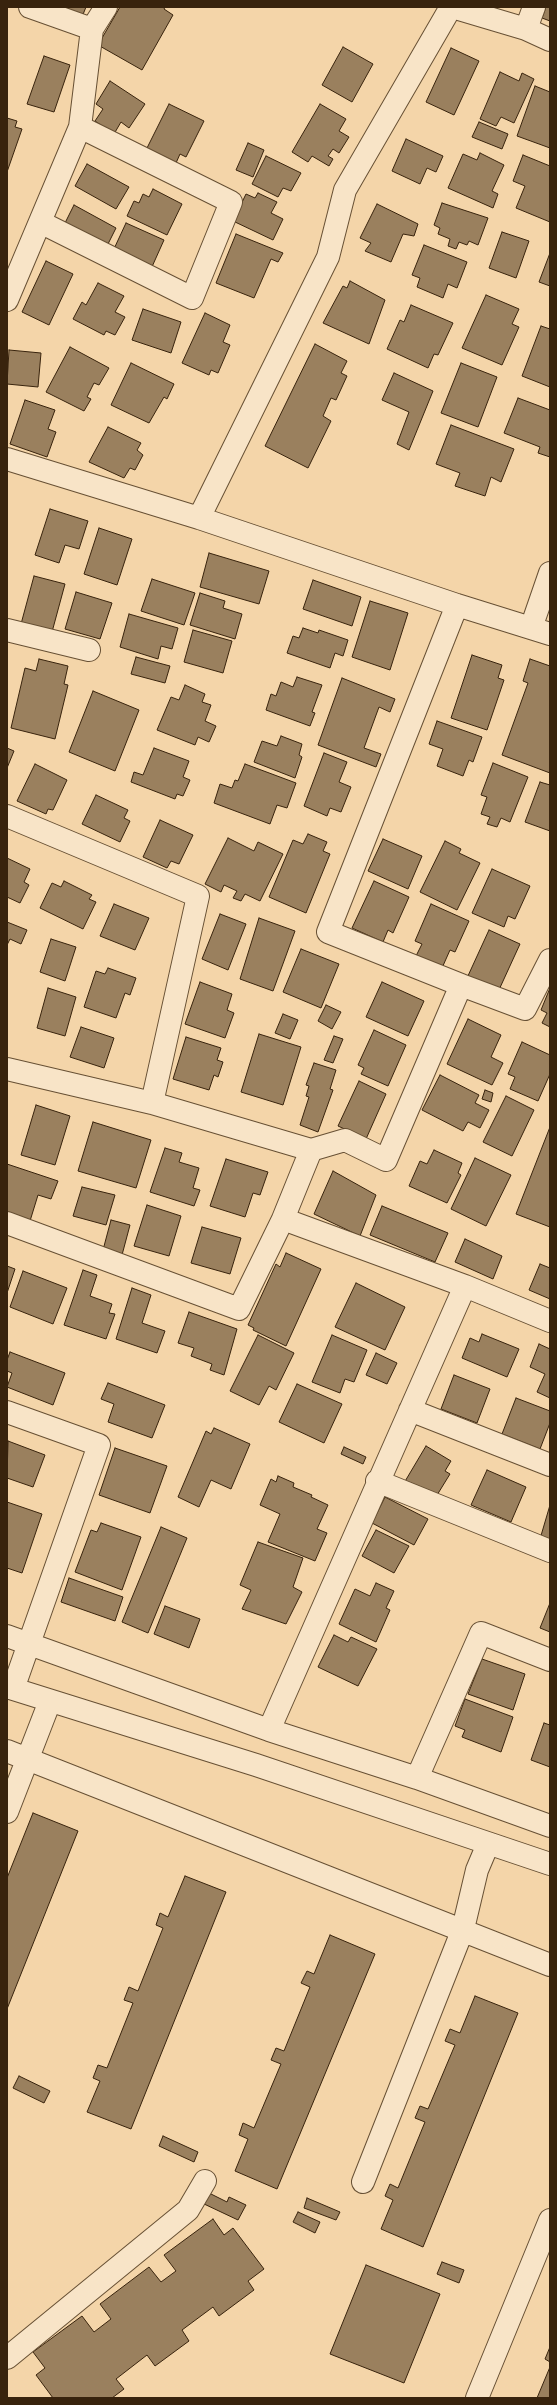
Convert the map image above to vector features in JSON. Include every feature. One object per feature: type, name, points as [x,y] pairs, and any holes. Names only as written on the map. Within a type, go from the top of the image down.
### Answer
[{"type":"street","points":[[30,7],[92,29]]},
{"type":"street","points":[[7,300],[80,127],[92,29],[106,7]]},
{"type":"street","points":[[199,518],[328,257],[345,190],[451,7],[526,29],[550,40]]},
{"type":"street","points":[[526,29],[534,7]]},
{"type":"street","points":[[40,222],[192,298],[231,202],[80,127]]},
{"type":"street","points":[[7,460],[199,518],[457,605],[541,631],[550,573]]},
{"type":"street","points":[[457,605],[328,932],[525,1009],[550,960]]},
{"type":"street","points":[[7,630],[89,650]]},
{"type":"street","points":[[7,816],[198,896],[152,1103]]},
{"type":"street","points":[[7,1069],[152,1103],[311,1150],[345,1140],[386,1160],[461,985]]},
{"type":"street","points":[[7,1223],[239,1309],[283,1220],[311,1150]]},
{"type":"street","points":[[283,1220],[465,1286],[550,1321]]},
{"type":"street","points":[[270,1730],[377,1481],[465,1286]]},
{"type":"street","points":[[410,1410],[550,1465]]},
{"type":"street","points":[[7,1412],[99,1445],[30,1644],[10,1688],[256,1765],[550,1864]]},
{"type":"street","points":[[377,1481],[550,1550]]},
{"type":"street","points":[[417,1778],[481,1633],[550,1660]]},
{"type":"street","points":[[7,1636],[270,1730],[417,1778],[550,1826]]},
{"type":"street","points":[[7,1812],[50,1701]]},
{"type":"street","points":[[7,1751],[463,1929],[550,1965]]},
{"type":"street","points":[[363,2182],[463,1929],[476,1870],[488,1844]]},
{"type":"street","points":[[7,2358],[188,2210],[205,2181]]},
{"type":"street","points":[[477,2398],[550,2220]]},
{"type":"building","points":[[55,7],[86,7],[82,17]]},
{"type":"building","points":[[120,7],[165,7],[164,9],[173,15],[142,70],[98,45]]},
{"type":"building","points":[[546,7],[550,7],[550,21],[542,18]]},
{"type":"building","points":[[343,47],[373,64],[352,102],[322,85]]},
{"type":"building","points":[[451,48],[479,61],[454,115],[426,102]]},
{"type":"building","points":[[44,56],[70,65],[54,112],[27,104]]},
{"type":"building","points":[[500,72],[519,81],[522,73],[534,79],[514,123],[501,117],[496,126],[480,119]]},
{"type":"building","points":[[110,81],[145,104],[129,128],[121,122],[114,134],[95,121],[103,109],[96,104]]},
{"type":"building","points":[[535,86],[550,92],[550,148],[517,136]]},
{"type":"building","points":[[169,104],[204,121],[186,157],[180,154],[176,163],[147,148]]},
{"type":"building","points":[[320,104],[346,119],[339,131],[349,137],[339,153],[333,149],[328,156],[333,159],[329,166],[312,156],[308,162],[292,152]]},
{"type":"building","points":[[7,118],[17,121],[15,127],[22,129],[7,172]]},
{"type":"building","points":[[479,122],[508,134],[502,149],[472,137]]},
{"type":"building","points":[[406,139],[443,156],[436,172],[427,168],[420,184],[392,171]]},
{"type":"building","points":[[248,143],[264,150],[253,177],[236,170]]},
{"type":"building","points":[[480,153],[504,165],[492,191],[498,194],[493,208],[448,188],[463,154],[477,160]]},
{"type":"building","points":[[523,155],[550,166],[550,222],[516,208],[525,186],[513,181]]},
{"type":"building","points":[[266,156],[301,173],[291,191],[283,188],[278,197],[252,184]]},
{"type":"building","points":[[87,164],[129,187],[116,209],[75,186]]},
{"type":"building","points":[[153,189],[182,204],[167,235],[127,216],[134,201],[139,203],[143,194],[149,197]]},
{"type":"building","points":[[258,193],[277,202],[271,213],[283,219],[273,240],[233,221],[246,194],[255,198]]},
{"type":"building","points":[[442,203],[488,218],[478,245],[469,241],[467,245],[459,242],[456,249],[448,246],[450,239],[438,234],[440,228],[434,225]]},
{"type":"building","points":[[377,204],[418,224],[414,236],[403,234],[391,262],[365,251],[371,243],[360,238]]},
{"type":"building","points":[[74,205],[116,228],[107,246],[65,223]]},
{"type":"building","points":[[126,223],[164,240],[151,269],[113,251]]},
{"type":"building","points":[[502,232],[529,241],[516,278],[489,268]]},
{"type":"building","points":[[236,234],[283,253],[278,262],[271,259],[254,298],[216,283]]},
{"type":"building","points":[[424,245],[467,262],[457,288],[448,284],[443,298],[417,287],[420,278],[412,275]]},
{"type":"building","points":[[550,253],[550,286],[539,282]]},
{"type":"building","points":[[46,261],[73,274],[49,325],[22,312]]},
{"type":"building","points":[[350,281],[385,300],[369,344],[323,323],[343,286],[347,288]]},
{"type":"building","points":[[98,283],[124,296],[115,312],[125,317],[115,335],[106,331],[104,335],[73,319],[82,302],[86,305]]},
{"type":"building","points":[[486,295],[519,309],[512,324],[519,327],[502,365],[462,348]]},
{"type":"building","points":[[411,305],[453,323],[438,355],[434,354],[428,368],[387,349],[400,320],[404,322]]},
{"type":"building","points":[[143,309],[181,322],[171,353],[132,340]]},
{"type":"building","points":[[205,313],[230,325],[223,342],[230,345],[218,373],[211,370],[209,375],[182,363]]},
{"type":"building","points":[[541,326],[550,329],[550,387],[522,376]]},
{"type":"building","points":[[315,344],[347,361],[341,373],[347,376],[336,400],[331,398],[323,416],[331,421],[308,468],[265,446]]},
{"type":"building","points":[[70,347],[109,368],[99,385],[94,383],[87,397],[91,399],[84,411],[46,392]]},
{"type":"building","points":[[9,350],[41,353],[38,387],[7,384]]},
{"type":"building","points":[[131,363],[174,384],[167,399],[164,397],[149,423],[111,405]]},
{"type":"building","points":[[461,363],[497,377],[478,427],[441,413]]},
{"type":"building","points":[[394,373],[433,391],[409,450],[397,444],[409,412],[382,400]]},
{"type":"building","points":[[518,398],[550,410],[550,457],[538,453],[540,447],[504,433]]},
{"type":"building","points":[[25,400],[55,410],[48,429],[56,432],[47,457],[10,444]]},
{"type":"building","points":[[451,425],[514,449],[501,482],[491,477],[485,496],[455,486],[460,473],[436,464]]},
{"type":"building","points":[[108,427],[141,443],[137,450],[143,455],[135,470],[130,468],[124,478],[89,462]]},
{"type":"building","points":[[50,509],[88,521],[79,549],[65,545],[59,563],[35,555]]},
{"type":"building","points":[[99,528],[132,539],[117,585],[84,574]]},
{"type":"building","points":[[209,553],[269,571],[259,604],[200,587]]},
{"type":"building","points":[[34,576],[65,584],[52,632],[21,624]]},
{"type":"building","points":[[152,579],[195,593],[184,625],[141,611]]},
{"type":"building","points":[[313,580],[361,597],[352,626],[303,609]]},
{"type":"building","points":[[76,592],[112,603],[100,639],[65,629]]},
{"type":"building","points":[[200,593],[225,601],[223,608],[242,614],[235,639],[190,625]]},
{"type":"building","points":[[370,601],[408,613],[390,670],[352,657]]},
{"type":"building","points":[[129,614],[178,628],[172,649],[161,646],[158,659],[120,647]]},
{"type":"building","points":[[303,628],[318,633],[319,630],[348,640],[343,656],[335,653],[330,668],[287,653],[293,636],[299,638]]},
{"type":"building","points":[[193,630],[232,641],[223,673],[184,662]]},
{"type":"building","points":[[472,655],[502,665],[498,678],[504,680],[487,730],[451,718]]},
{"type":"building","points":[[136,657],[170,666],[165,683],[131,674]]},
{"type":"building","points":[[39,659],[68,666],[64,684],[68,685],[55,739],[11,728],[25,668],[36,671]]},
{"type":"building","points":[[530,659],[550,666],[550,773],[502,755],[528,683],[523,681]]},
{"type":"building","points":[[297,677],[322,685],[312,712],[315,713],[310,726],[266,710],[271,694],[276,696],[281,682],[293,687]]},
{"type":"building","points":[[342,678],[395,699],[390,712],[379,707],[364,748],[381,754],[376,767],[318,745]]},
{"type":"building","points":[[185,685],[205,694],[202,702],[211,705],[205,721],[216,726],[209,742],[198,737],[195,745],[157,730],[171,697],[179,700]]},
{"type":"building","points":[[93,691],[139,710],[115,771],[69,752]]},
{"type":"building","points":[[437,721],[482,737],[473,762],[469,760],[463,776],[437,766],[443,749],[429,744]]},
{"type":"building","points":[[281,736],[302,744],[299,755],[302,757],[295,778],[254,762],[262,741],[277,746]]},
{"type":"building","points":[[7,748],[14,751],[7,768]]},
{"type":"building","points":[[154,748],[189,761],[183,777],[190,780],[183,796],[177,794],[175,799],[131,782],[134,772],[143,775]]},
{"type":"building","points":[[324,753],[347,762],[339,782],[351,787],[341,812],[330,808],[327,816],[304,806]]},
{"type":"building","points":[[493,763],[528,777],[510,822],[501,818],[497,827],[487,824],[490,817],[481,814],[487,797],[481,795]]},
{"type":"building","points":[[35,764],[67,780],[53,810],[48,809],[46,814],[17,801]]},
{"type":"building","points":[[245,764],[296,783],[287,808],[277,805],[270,824],[214,803],[220,784],[232,788],[235,780],[238,781]]},
{"type":"building","points":[[540,782],[550,785],[550,831],[525,822]]},
{"type":"building","points":[[96,795],[128,810],[124,818],[130,821],[120,842],[82,824]]},
{"type":"building","points":[[160,820],[193,835],[179,864],[171,861],[167,868],[143,857]]},
{"type":"building","points":[[308,834],[327,842],[323,851],[330,854],[306,913],[269,897],[293,840],[303,844]]},
{"type":"building","points":[[228,838],[254,851],[258,842],[283,854],[260,901],[245,894],[241,901],[233,898],[237,891],[224,885],[221,892],[205,884]]},
{"type":"building","points":[[383,839],[422,856],[408,889],[368,871]]},
{"type":"building","points":[[445,841],[461,849],[459,853],[480,863],[457,910],[420,892]]},
{"type":"building","points":[[7,858],[30,869],[24,882],[29,885],[20,903],[7,897]]},
{"type":"building","points":[[492,869],[530,886],[515,919],[508,916],[504,927],[472,913]]},
{"type":"building","points":[[64,881],[92,895],[89,899],[96,902],[83,929],[40,908],[52,883],[61,887]]},
{"type":"building","points":[[374,881],[409,897],[393,933],[388,930],[383,942],[352,928]]},
{"type":"building","points":[[114,904],[149,918],[135,950],[100,936]]},
{"type":"building","points":[[431,904],[469,921],[455,952],[450,950],[442,968],[416,956],[422,944],[415,941]]},
{"type":"building","points":[[220,914],[246,924],[228,970],[202,959]]},
{"type":"building","points":[[259,918],[295,931],[273,991],[240,979]]},
{"type":"building","points":[[7,922],[27,930],[21,944],[10,939],[7,945]]},
{"type":"building","points":[[489,930],[520,944],[498,992],[467,978]]},
{"type":"building","points":[[51,939],[76,947],[65,981],[40,972]]},
{"type":"building","points":[[301,949],[339,964],[321,1008],[283,992]]},
{"type":"building","points":[[108,968],[136,978],[130,995],[125,993],[116,1018],[84,1007],[96,971],[105,974]]},
{"type":"building","points":[[200,982],[232,994],[227,1010],[234,1013],[225,1038],[185,1024]]},
{"type":"building","points":[[382,982],[424,1001],[408,1036],[366,1017]]},
{"type":"building","points":[[48,988],[76,997],[65,1036],[37,1028]]},
{"type":"building","points":[[550,988],[550,1027],[542,1023],[547,1013],[541,1010]]},
{"type":"building","points":[[326,1005],[341,1012],[332,1029],[318,1021]]},
{"type":"building","points":[[283,1014],[298,1020],[290,1039],[275,1033]]},
{"type":"building","points":[[468,1019],[501,1035],[491,1057],[503,1063],[492,1085],[447,1064]]},
{"type":"building","points":[[81,1027],[114,1038],[104,1068],[70,1057]]},
{"type":"building","points":[[374,1030],[406,1045],[388,1086],[361,1074],[364,1068],[358,1065]]},
{"type":"building","points":[[259,1034],[301,1047],[283,1105],[241,1092]]},
{"type":"building","points":[[334,1036],[343,1039],[333,1063],[324,1060]]},
{"type":"building","points":[[186,1037],[221,1048],[217,1060],[223,1062],[218,1077],[214,1075],[209,1090],[173,1079]]},
{"type":"building","points":[[522,1042],[550,1055],[550,1074],[538,1101],[510,1089],[515,1077],[508,1074]]},
{"type":"building","points":[[314,1063],[336,1070],[330,1089],[333,1090],[318,1132],[300,1125],[309,1097],[306,1096],[309,1086],[306,1085]]},
{"type":"building","points":[[440,1075],[479,1095],[475,1103],[489,1110],[480,1128],[468,1122],[463,1131],[422,1110]]},
{"type":"building","points":[[359,1081],[386,1094],[366,1139],[338,1126]]},
{"type":"building","points":[[485,1090],[493,1093],[491,1102],[482,1099]]},
{"type":"building","points":[[506,1096],[534,1110],[512,1156],[483,1142]]},
{"type":"building","points":[[36,1105],[70,1116],[55,1165],[21,1155]]},
{"type":"building","points":[[93,1122],[151,1140],[136,1188],[78,1171]]},
{"type":"building","points":[[550,1127],[550,1227],[516,1214]]},
{"type":"building","points":[[165,1148],[182,1153],[179,1162],[199,1168],[193,1188],[200,1190],[194,1206],[150,1192]]},
{"type":"building","points":[[434,1150],[462,1163],[458,1173],[461,1175],[447,1203],[409,1186],[420,1161],[427,1164]]},
{"type":"building","points":[[475,1158],[511,1175],[486,1226],[451,1209]]},
{"type":"building","points":[[226,1159],[268,1172],[260,1195],[253,1193],[245,1217],[210,1206]]},
{"type":"building","points":[[7,1164],[58,1181],[51,1199],[38,1195],[30,1221],[7,1214]]},
{"type":"building","points":[[333,1171],[376,1195],[360,1236],[314,1214]]},
{"type":"building","points":[[82,1187],[115,1195],[106,1225],[73,1216]]},
{"type":"building","points":[[147,1205],[181,1216],[169,1256],[134,1246]]},
{"type":"building","points":[[382,1206],[448,1233],[435,1262],[370,1235]]},
{"type":"building","points":[[111,1220],[130,1225],[122,1255],[103,1250]]},
{"type":"building","points":[[202,1227],[241,1238],[230,1274],[191,1263]]},
{"type":"building","points":[[465,1239],[502,1256],[493,1279],[455,1262]]},
{"type":"building","points":[[286,1253],[321,1269],[286,1346],[253,1330],[254,1328],[248,1325],[276,1264],[280,1267]]},
{"type":"building","points":[[540,1264],[550,1268],[550,1299],[529,1290]]},
{"type":"building","points":[[7,1266],[15,1269],[7,1293]]},
{"type":"building","points":[[83,1270],[97,1275],[90,1296],[112,1304],[109,1313],[115,1314],[106,1339],[64,1325]]},
{"type":"building","points":[[23,1271],[67,1288],[53,1324],[10,1307]]},
{"type":"building","points":[[356,1283],[405,1307],[385,1350],[335,1327]]},
{"type":"building","points":[[132,1288],[151,1295],[142,1323],[165,1331],[157,1353],[116,1339]]},
{"type":"building","points":[[189,1312],[237,1329],[224,1375],[210,1370],[212,1364],[191,1356],[194,1348],[178,1343]]},
{"type":"building","points":[[482,1334],[519,1349],[507,1377],[462,1358],[470,1338],[479,1342]]},
{"type":"building","points":[[258,1335],[294,1353],[276,1390],[269,1386],[259,1405],[230,1391]]},
{"type":"building","points":[[332,1335],[367,1350],[354,1382],[345,1379],[340,1393],[312,1382]]},
{"type":"building","points":[[539,1344],[550,1349],[550,1398],[537,1392],[545,1374],[530,1367]]},
{"type":"building","points":[[10,1352],[65,1373],[53,1405],[7,1387],[12,1373],[7,1371],[7,1360]]},
{"type":"building","points":[[376,1353],[397,1363],[387,1384],[366,1375]]},
{"type":"building","points":[[454,1375],[490,1389],[477,1423],[441,1409]]},
{"type":"building","points":[[108,1383],[165,1405],[152,1438],[108,1422],[114,1404],[101,1399]]},
{"type":"building","points":[[297,1384],[342,1404],[324,1443],[279,1422]]},
{"type":"building","points":[[516,1398],[550,1411],[550,1423],[540,1449],[502,1434]]},
{"type":"building","points":[[214,1428],[250,1444],[231,1489],[211,1480],[199,1507],[178,1497],[206,1431],[211,1434]]},
{"type":"building","points":[[8,1441],[45,1455],[33,1487],[7,1478]]},
{"type":"building","points":[[426,1446],[451,1461],[445,1471],[450,1474],[434,1500],[404,1483]]},
{"type":"building","points":[[344,1447],[366,1457],[363,1464],[341,1454]]},
{"type":"building","points":[[115,1448],[167,1466],[150,1513],[99,1495]]},
{"type":"building","points":[[487,1470],[526,1487],[511,1522],[471,1505]]},
{"type":"building","points":[[278,1476],[294,1483],[293,1487],[312,1495],[311,1497],[328,1505],[317,1529],[327,1533],[315,1561],[268,1542],[280,1514],[260,1505],[271,1479],[276,1482]]},
{"type":"building","points":[[385,1497],[428,1519],[414,1545],[372,1523]]},
{"type":"building","points":[[7,1502],[42,1514],[22,1573],[7,1568]]},
{"type":"building","points":[[550,1505],[550,1542],[540,1539]]},
{"type":"building","points":[[101,1523],[141,1537],[122,1590],[75,1572],[91,1530],[97,1532]]},
{"type":"building","points":[[161,1527],[187,1538],[148,1633],[122,1622]]},
{"type":"building","points":[[376,1530],[409,1546],[394,1573],[362,1556]]},
{"type":"building","points":[[258,1542],[303,1558],[293,1587],[302,1592],[286,1624],[242,1609],[251,1590],[240,1585]]},
{"type":"building","points":[[69,1578],[123,1597],[115,1621],[61,1602]]},
{"type":"building","points":[[376,1583],[394,1591],[386,1608],[390,1610],[376,1642],[339,1624],[355,1589],[370,1596]]},
{"type":"building","points":[[550,1603],[550,1632],[540,1628]]},
{"type":"building","points":[[165,1606],[200,1619],[189,1648],[154,1634]]},
{"type":"building","points":[[334,1635],[348,1642],[351,1637],[377,1649],[358,1686],[318,1667]]},
{"type":"building","points":[[482,1659],[525,1674],[513,1710],[468,1694]]},
{"type":"building","points":[[465,1699],[513,1717],[501,1752],[462,1737],[465,1730],[455,1726]]},
{"type":"building","points":[[544,1723],[550,1725],[550,1767],[531,1760]]},
{"type":"building","points":[[33,1813],[78,1831],[7,2009],[7,1878]]},
{"type":"building","points":[[185,1876],[226,1892],[131,2129],[87,2112],[100,2081],[93,2078],[98,2065],[107,2068],[133,2003],[124,2000],[129,1987],[138,1991],[163,1928],[156,1925],[160,1913],[168,1917]]},
{"type":"building","points":[[330,1935],[375,1954],[277,2189],[235,2171],[248,2139],[239,2135],[243,2123],[254,2128],[281,2064],[271,2060],[276,2048],[284,2051],[310,1987],[301,1983],[307,1971],[314,1974]]},
{"type":"building","points":[[475,1996],[518,2013],[423,2247],[381,2229],[393,2200],[385,2196],[390,2184],[398,2188],[425,2122],[415,2118],[420,2106],[428,2109],[455,2045],[445,2041],[450,2029],[460,2033]]},
{"type":"building","points":[[19,2076],[50,2091],[44,2103],[13,2088]]},
{"type":"building","points":[[163,2136],[198,2152],[194,2162],[159,2146]]},
{"type":"building","points":[[207,2192],[227,2202],[229,2197],[246,2205],[238,2220],[202,2203]]},
{"type":"building","points":[[307,2198],[340,2212],[336,2220],[304,2208]]},
{"type":"building","points":[[298,2212],[320,2222],[315,2233],[293,2222]]},
{"type":"building","points":[[213,2219],[224,2235],[233,2228],[264,2269],[248,2281],[254,2290],[219,2316],[213,2307],[182,2330],[189,2341],[155,2366],[147,2355],[116,2379],[124,2389],[112,2398],[53,2398],[36,2375],[45,2368],[33,2352],[82,2316],[94,2332],[111,2319],[100,2304],[149,2267],[161,2282],[176,2271],[164,2255]]},
{"type":"building","points":[[442,2262],[464,2270],[459,2283],[437,2274]]},
{"type":"building","points":[[366,2265],[440,2294],[404,2383],[330,2354]]},
{"type":"building","points":[[550,2347],[550,2362],[545,2359]]},
{"type":"building","points":[[550,2367],[550,2398],[537,2398]]}]
